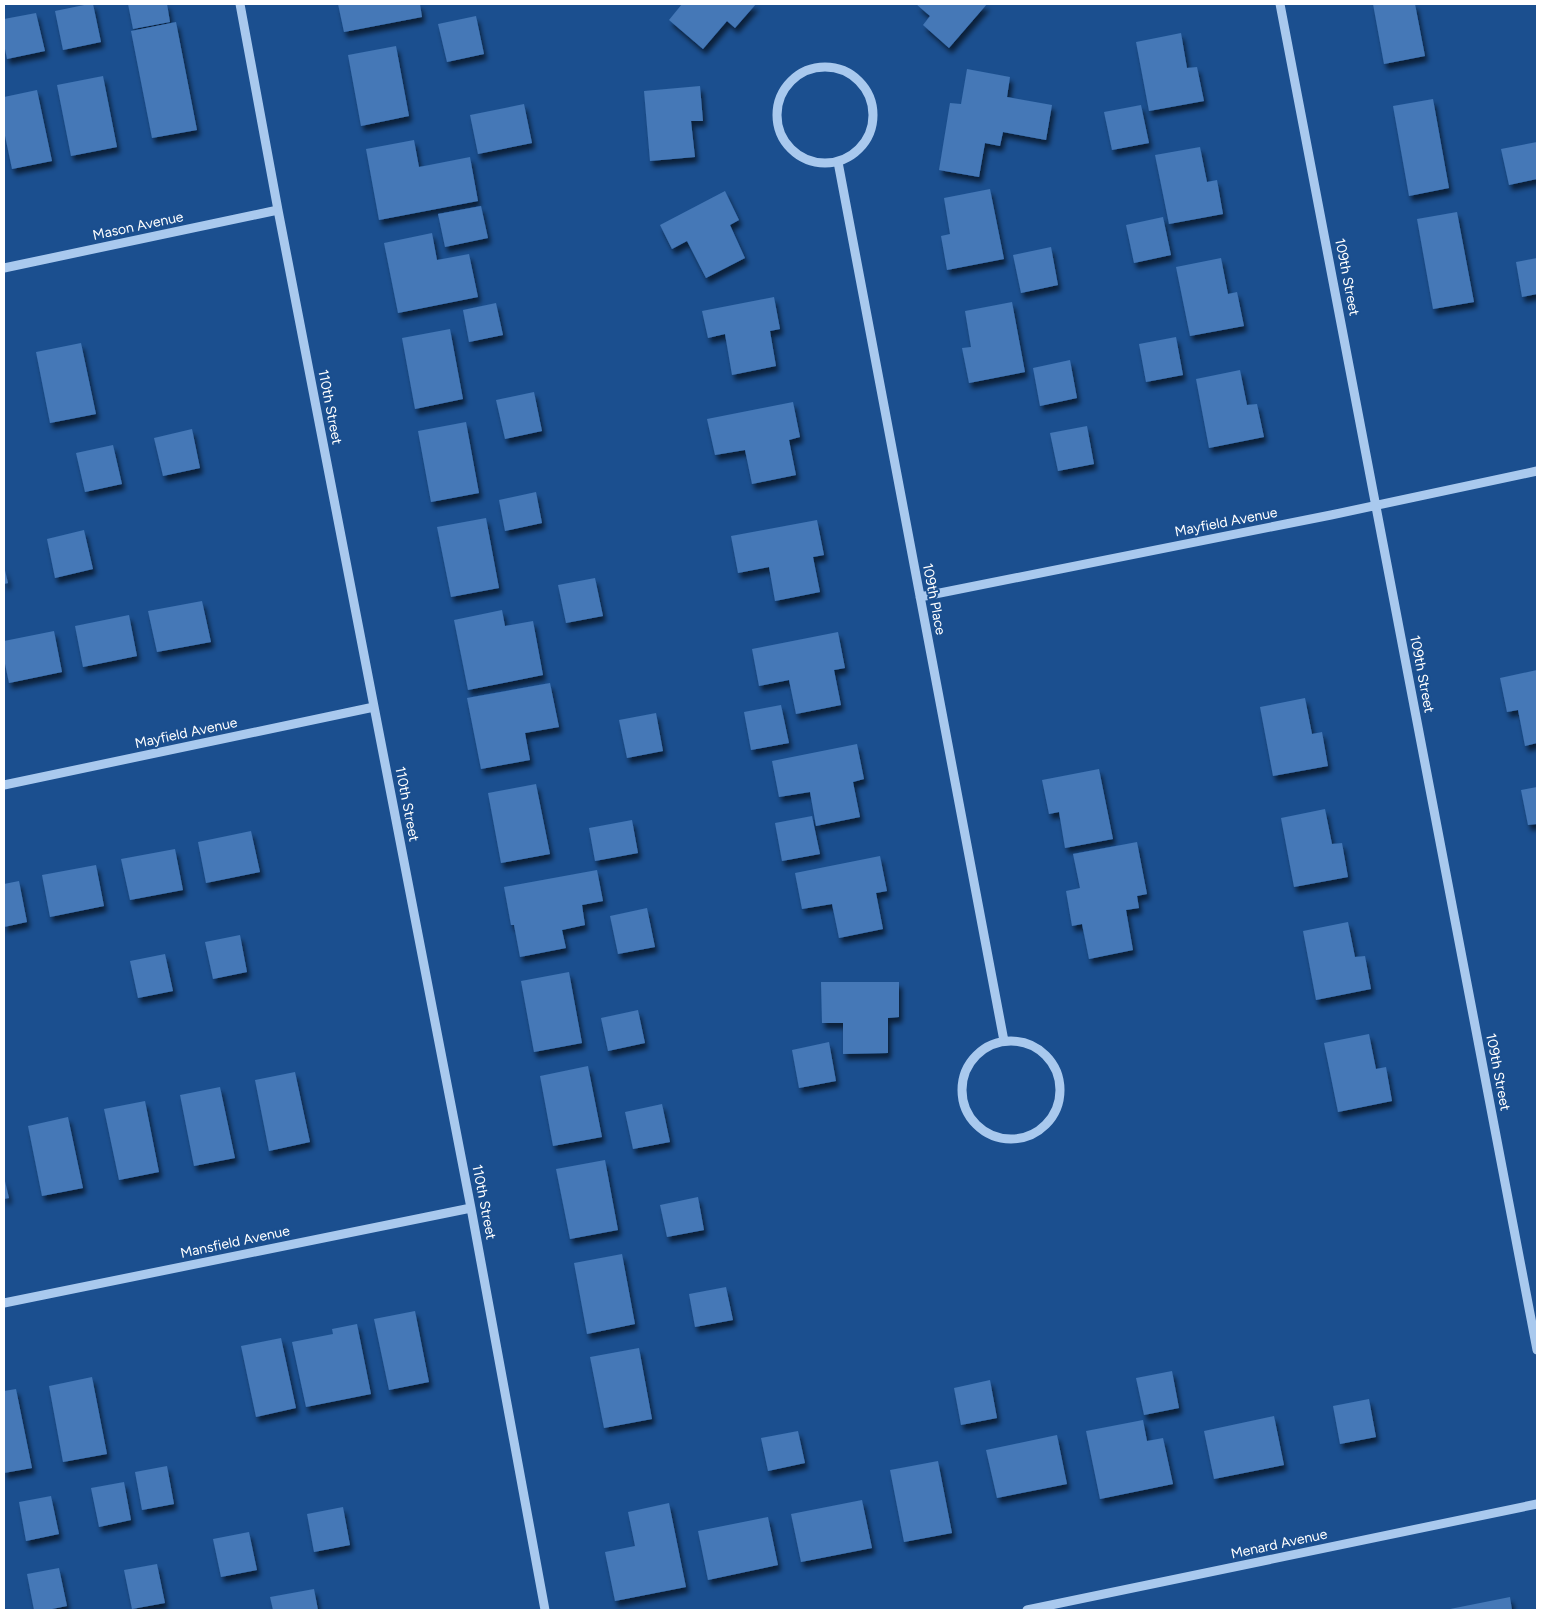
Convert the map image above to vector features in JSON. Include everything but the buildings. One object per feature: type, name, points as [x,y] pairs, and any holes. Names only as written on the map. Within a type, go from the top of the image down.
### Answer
[{"type":"street","name":"110th Street","points":[[240,4],[471,1208],[545,1610]]},
{"type":"street","name":"109th Street","points":[[1280,4],[1537,1350]]},
{"type":"street","points":[[820,67],[836,68],[850,74],[862,84],[870,98],[873,114],[871,130],[864,144],[852,155],[838,162],[822,164],[806,160],[792,152],[782,139],[777,124],[777,108],[782,93],[791,80],[804,71],[820,67]]},
{"type":"street","name":"109th Place","points":[[838,162],[1004,1042]]},
{"type":"street","name":"Mason Avenue","points":[[4,268],[278,210]]},
{"type":"street","name":"Mayfield Avenue","points":[[920,597],[1376,506],[1537,471]]},
{"type":"street","name":"Mayfield Avenue","points":[[4,785],[374,707]]},
{"type":"street","points":[[1019,1041],[1034,1046],[1046,1056],[1055,1068],[1060,1083],[1060,1098],[1055,1113],[1046,1126],[1034,1134],[1018,1139],[1001,1139],[985,1132],[972,1121],[963,1097],[962,1089],[966,1072],[974,1058],[987,1047],[1004,1042],[1019,1041]]},
{"type":"street","name":"Mansfield Avenue","points":[[4,1303],[471,1208]]},
{"type":"street","name":"Menard Avenue","points":[[1027,1610],[1537,1504]]}]
